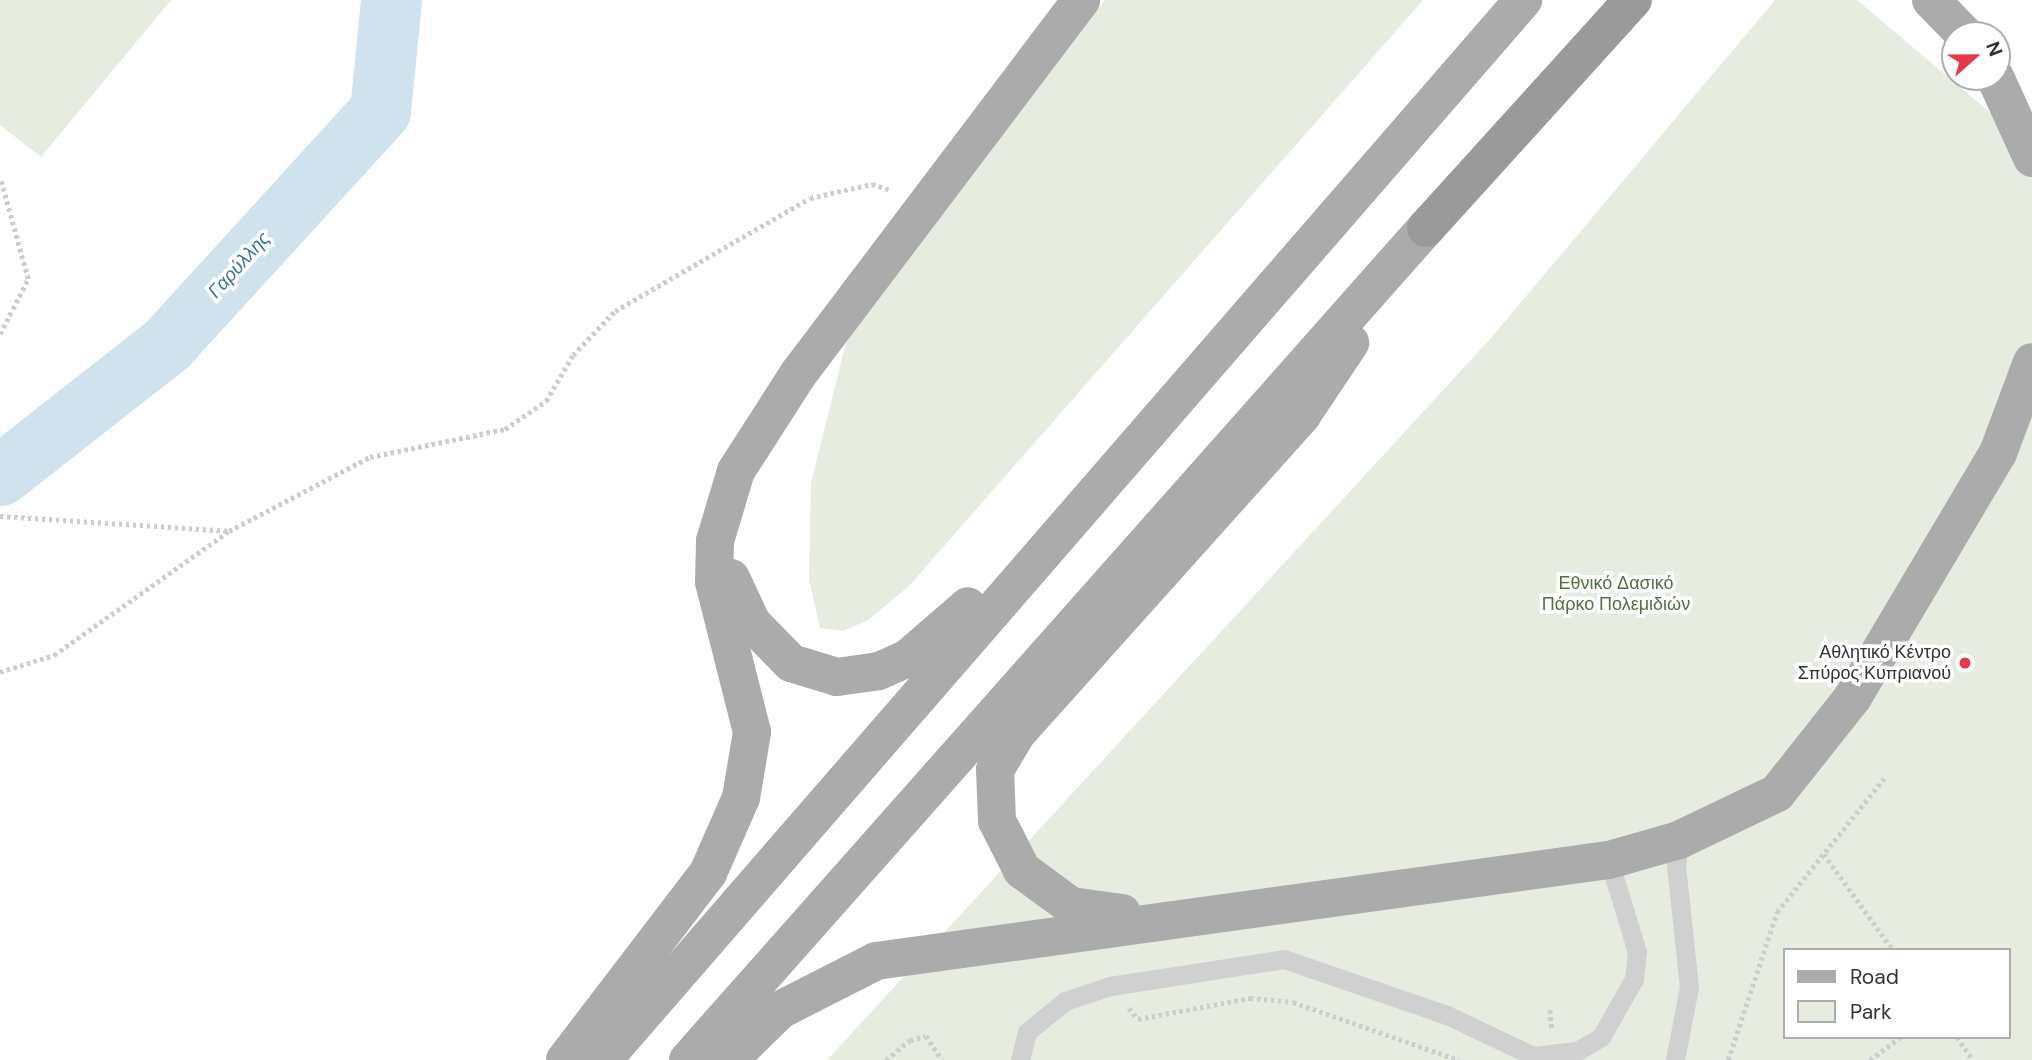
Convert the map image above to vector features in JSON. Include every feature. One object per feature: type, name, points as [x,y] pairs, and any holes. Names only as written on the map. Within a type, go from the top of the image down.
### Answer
[{"type":"highway","points":[[1426,228],[1633,0]]},
{"type":"main road","points":[[565,1060],[708,873],[741,798],[752,733],[746,690],[717,608],[715,541],[736,471],[799,373],[933,202],[1081,0]]},
{"type":"main road","points":[[603,1060],[1279,277],[1523,0]]},
{"type":"main road","points":[[1931,0],[1951,21]]},
{"type":"main road","points":[[2001,91],[2032,158]]},
{"type":"main road","points":[[1162,919],[1071,906],[1044,891],[1022,870],[1005,839],[993,797],[995,770],[1017,733],[1303,415],[1426,228]]},
{"type":"main road","points":[[688,1060],[1426,228]]},
{"type":"main road","points":[[715,541],[752,623],[791,663],[837,677],[879,671],[908,658],[948,628],[1279,277]]},
{"type":"main road","points":[[729,1060],[780,1010],[876,961],[1162,919],[1609,860],[1679,840],[1777,793],[1853,697],[1998,453],[2032,362]]},
{"type":"lane","points":[[1675,1060],[1689,987],[1676,866],[1679,840]]},
{"type":"lane","points":[[1020,1060],[1027,1032],[1065,1001],[1110,986],[1284,958],[1447,1015],[1533,1056],[1577,1051],[1601,1037],[1634,979],[1637,952],[1609,860]]},
{"type":"path","points":[[0,334],[27,279],[1,181]]},
{"type":"path","points":[[0,672],[54,655],[229,531],[370,457],[505,429],[546,401],[573,355],[615,311],[810,198],[872,184],[933,202]]},
{"type":"path","points":[[0,516],[229,531]]},
{"type":"path","points":[[1728,1060],[1777,912],[1885,777]]},
{"type":"path","points":[[1824,854],[1892,948]]},
{"type":"path","points":[[1110,986],[1138,1019],[1250,998],[1293,1002],[1459,1060]]},
{"type":"path","points":[[886,1060],[909,1040],[926,1036],[942,1060]]},
{"type":"path","points":[[1870,1060],[1897,1039]]},
{"type":"path","points":[[1958,1039],[1973,1060]]},
{"type":"green space","points":[[0,0],[171,0],[41,157],[0,125]]},
{"type":"green space","points":[[1105,0],[1423,0],[908,587],[868,620],[843,631],[820,628],[809,579],[811,483],[850,326]]},
{"type":"green space","name":"Εθνικό Δασικό Πάρκο Πολεμιδιών","points":[[1775,0],[1857,0],[1941,71],[1941,91],[1965,91],[2032,148],[2032,1060],[827,1060],[1491,338]]},
{"type":"waterway","name":"Γαρύλλης","points":[[0,475],[167,344],[380,111],[391,0]]},
{"type":"place","name":"Αθλητικό Κέντρο Σπύρος Κυπριανού","points":[[1965,663]]}]
